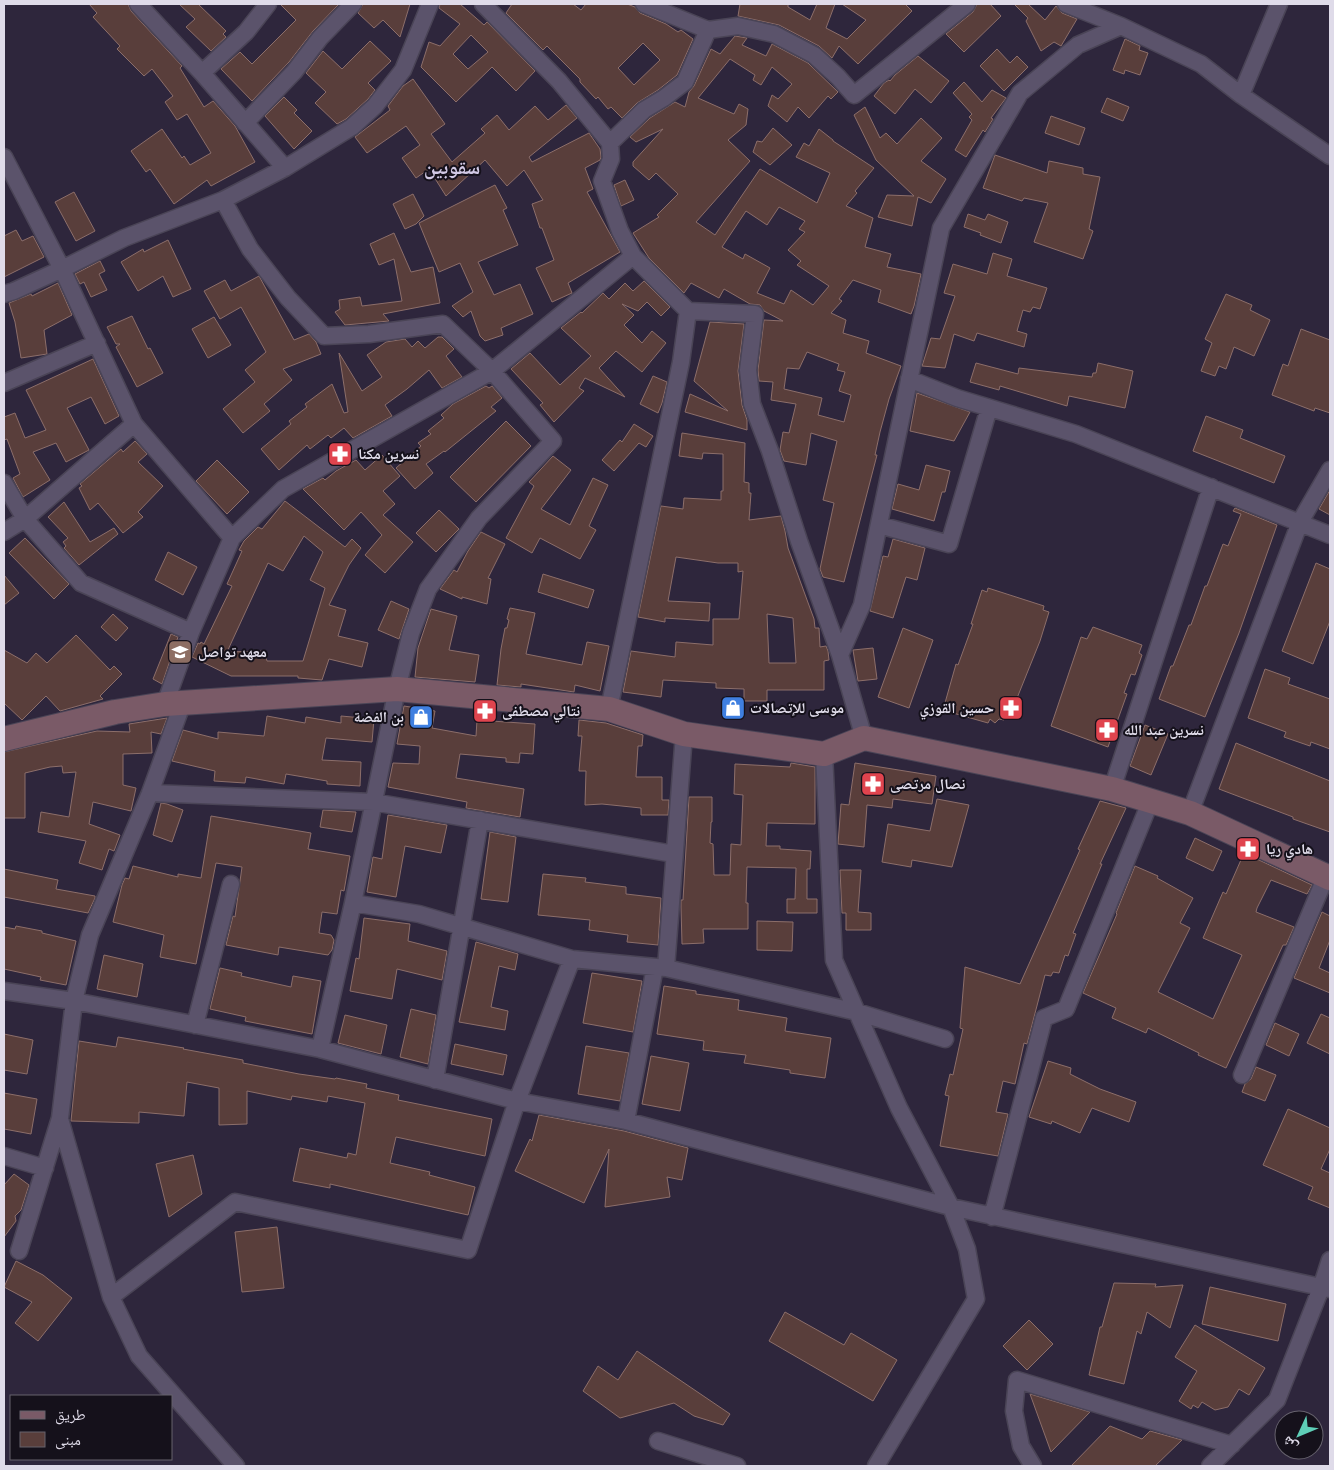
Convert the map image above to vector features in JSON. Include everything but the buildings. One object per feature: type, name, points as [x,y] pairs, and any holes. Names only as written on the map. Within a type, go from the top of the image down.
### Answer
[{"type":"street","points":[[138,4],[202,73],[285,168]]},
{"type":"street","points":[[202,73],[246,32],[268,4]]},
{"type":"street","points":[[245,123],[294,72],[320,38],[353,4]]},
{"type":"street","points":[[4,294],[62,269],[124,238],[223,200],[285,168],[352,127],[375,106],[403,70],[430,4]]},
{"type":"street","points":[[483,4],[559,81],[610,142],[611,159],[602,181],[620,231],[633,256],[688,311],[754,314],[748,370],[752,404],[840,656],[864,738]]},
{"type":"street","points":[[644,4],[708,30],[738,26],[774,34],[814,55],[854,95],[967,4]]},
{"type":"street","points":[[1066,4],[1121,26],[1201,64],[1241,95],[1330,156]]},
{"type":"street","points":[[1241,95],[1280,4]]},
{"type":"street","points":[[840,656],[862,605],[942,228],[1020,93],[1078,45],[1121,26]]},
{"type":"street","points":[[610,142],[644,110],[685,82],[708,30]]},
{"type":"street","points":[[4,157],[62,269],[134,424],[232,538]]},
{"type":"street","points":[[223,200],[250,249],[288,298],[324,336],[369,334],[443,324],[492,371],[553,440],[479,518],[428,589],[411,633],[397,689],[353,903],[320,1049]]},
{"type":"street","points":[[19,1251],[60,1118],[74,1001],[90,935],[150,793],[191,632],[232,538],[283,489],[492,371],[633,256]]},
{"type":"street","points":[[609,709],[681,362],[688,311]]},
{"type":"street","points":[[4,383],[97,343]]},
{"type":"street","points":[[909,379],[958,398],[1076,434],[1330,535]]},
{"type":"street","points":[[879,526],[949,544],[989,408]]},
{"type":"street","points":[[4,532],[25,520],[134,424]]},
{"type":"street","points":[[1190,813],[1300,522],[1330,470]]},
{"type":"street","points":[[4,483],[25,520],[80,583],[191,632]]},
{"type":"street","points":[[1112,790],[1212,487]]},
{"type":"street","points":[[4,739],[115,712],[174,703],[397,689],[609,709],[684,734],[824,754],[864,738],[1112,790],[1151,800],[1190,813],[1328,877],[1242,1075]]},
{"type":"street","points":[[626,1121],[661,967],[674,854],[684,734]]},
{"type":"street","points":[[824,754],[834,960],[899,1108],[951,1207],[968,1250],[976,1299],[876,1466]]},
{"type":"street","points":[[150,793],[373,802],[674,854]]},
{"type":"street","points":[[992,1217],[1044,1018],[1066,1009],[1151,800]]},
{"type":"street","points":[[435,1080],[480,820]]},
{"type":"street","points":[[195,1025],[230,884]]},
{"type":"street","points":[[353,903],[419,914],[572,959],[661,967],[856,1012],[945,1039]]},
{"type":"street","points":[[111,1298],[235,1202],[468,1250],[517,1101],[572,959]]},
{"type":"street","points":[[4,991],[74,1001],[320,1049],[517,1101],[626,1121],[992,1217],[1326,1288]]},
{"type":"street","points":[[60,1118],[111,1298],[139,1356],[235,1466]]},
{"type":"street","points":[[4,1156],[45,1168]]},
{"type":"street","points":[[1210,1466],[1277,1400],[1326,1288],[1330,1260]]},
{"type":"street","points":[[1033,1466],[1021,1446],[1014,1411],[1017,1380],[1232,1445]]},
{"type":"street","points":[[658,1441],[737,1466]]},
{"type":"place","name":"نسرين مكنا","points":[[340,454]]},
{"type":"place","name":"معهد تواصل","points":[[180,652]]},
{"type":"place","name":"موسى للإتصالات","points":[[733,708]]},
{"type":"place","name":"حسين القوزي","points":[[1011,708]]},
{"type":"place","name":"نتالي مصطفى","points":[[485,711]]},
{"type":"place","name":"بن الفضة","points":[[421,717]]},
{"type":"place","name":"نسرين عبد الله","points":[[1107,730]]},
{"type":"place","name":"نصال مرتصى","points":[[873,784]]},
{"type":"place","name":"هادي ريا","points":[[1248,849]]},
{"type":"district","name":"سقوبين","points":[[452,167]]}]
